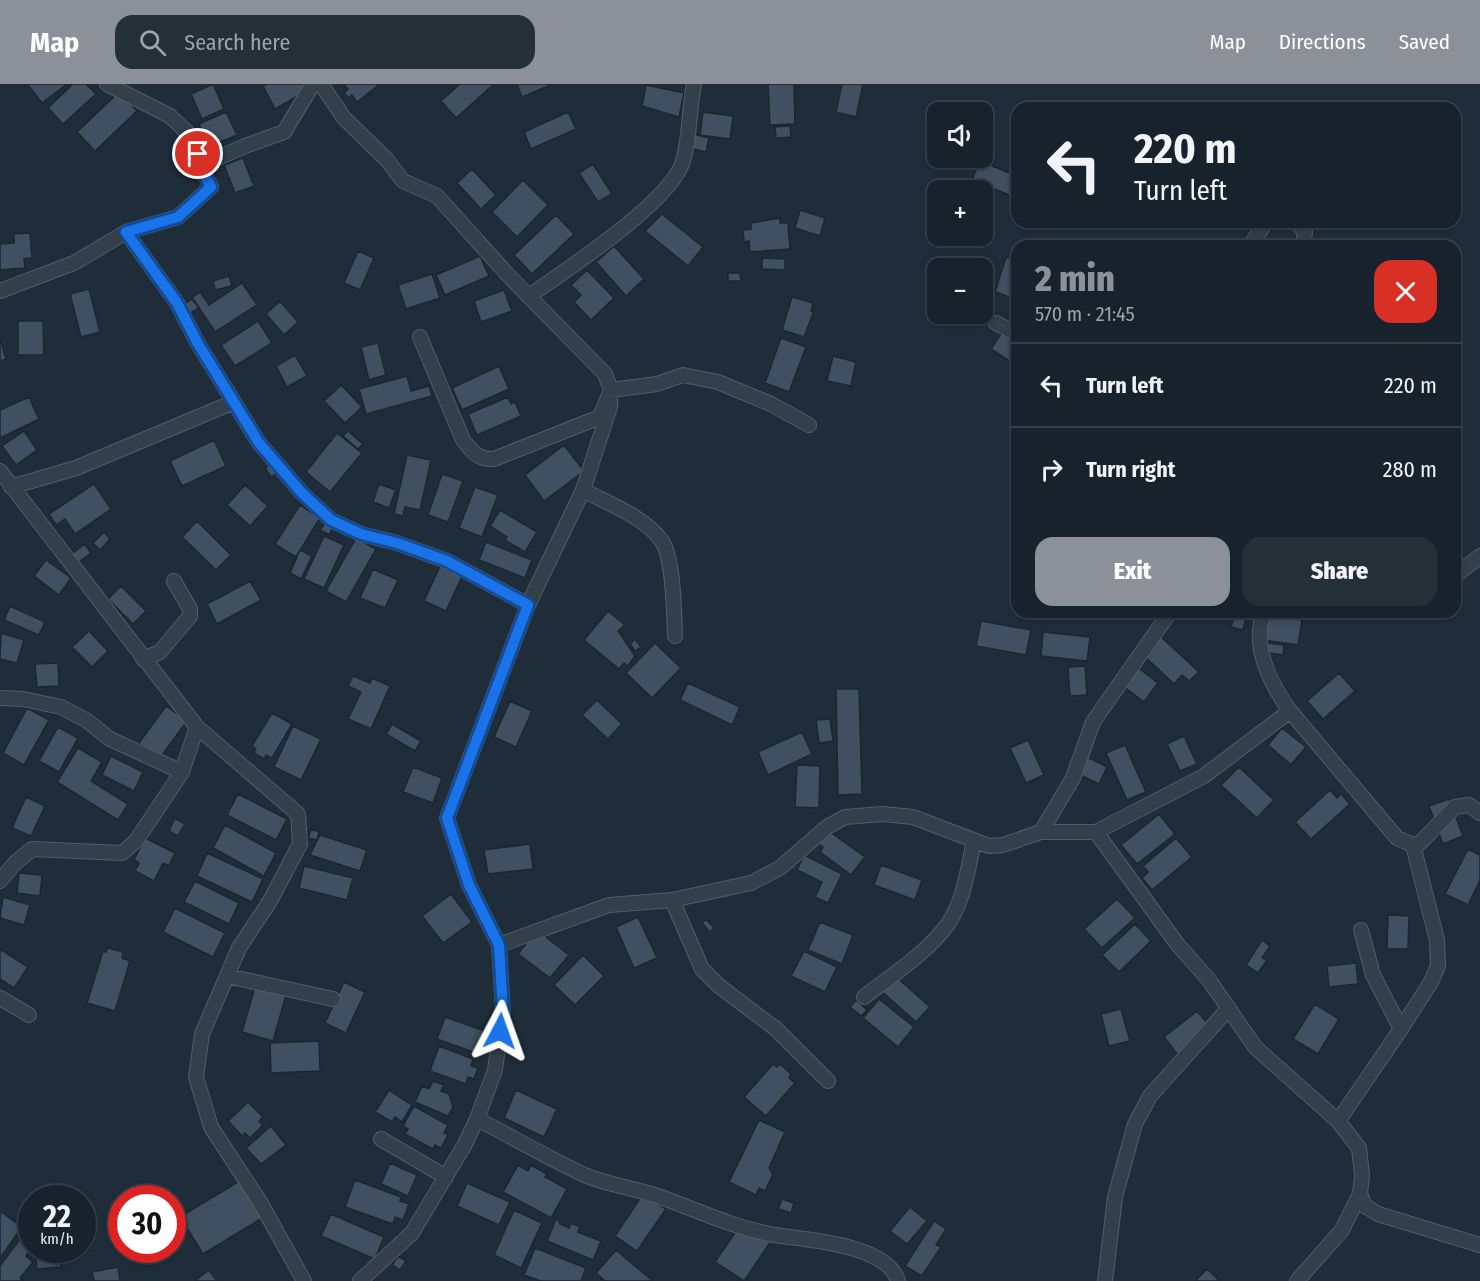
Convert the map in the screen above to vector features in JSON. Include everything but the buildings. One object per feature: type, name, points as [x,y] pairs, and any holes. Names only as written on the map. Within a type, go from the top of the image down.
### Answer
[{"type":"street","points":[[0,291],[74,263],[126,232],[178,217],[211,187],[200,166],[197,142],[170,116],[106,84]]},
{"type":"street","points":[[200,166],[284,132],[314,84]]},
{"type":"street","points":[[321,84],[344,118],[387,160],[403,181],[437,196],[605,374],[611,390],[610,407],[583,490],[528,605],[447,818],[469,885],[499,945],[503,1012],[495,1070],[477,1119],[412,1233],[360,1281]]},
{"type":"street","points":[[529,296],[602,245],[672,181],[683,162],[694,84]]},
{"type":"street","points":[[126,232],[177,303],[197,342],[259,443],[302,493],[331,520],[361,534],[397,543],[447,561],[528,605]]},
{"type":"street","points":[[996,323],[1011,331]]},
{"type":"street","points":[[420,337],[463,440],[474,454],[484,460],[494,459],[600,417],[611,390]]},
{"type":"street","points":[[611,390],[657,384],[683,375],[718,382],[771,404],[809,425]]},
{"type":"street","points":[[11,487],[76,468],[234,402]]},
{"type":"street","points":[[0,471],[197,727],[298,814],[300,844],[293,862],[239,948],[202,1034],[196,1077],[211,1127],[260,1202],[304,1281]]},
{"type":"street","points":[[583,490],[644,523],[663,542],[672,583],[675,636]]},
{"type":"street","points":[[1461,571],[1480,556]]},
{"type":"street","points":[[143,659],[160,652],[190,616],[190,609],[174,580]]},
{"type":"street","points":[[1041,832],[1073,778],[1093,722],[1166,618]]},
{"type":"street","points":[[1261,618],[1259,646],[1278,693],[1290,711],[1397,838],[1413,846],[1419,844],[1455,807],[1469,805],[1480,813]]},
{"type":"street","points":[[0,698],[23,699],[61,707],[86,720],[110,739],[182,772]]},
{"type":"street","points":[[499,945],[609,905],[672,900],[751,883],[780,868],[826,827],[845,817],[883,814],[913,817],[940,825],[989,846],[1003,845],[1041,832],[1096,832],[1204,776],[1290,711]]},
{"type":"street","points":[[0,882],[15,863],[32,849],[122,853],[136,841],[182,772],[197,727]]},
{"type":"street","points":[[1096,832],[1178,945],[1229,1008],[1255,1047],[1338,1121],[1359,1148],[1362,1175],[1360,1194],[1342,1230],[1297,1281]]},
{"type":"street","points":[[864,997],[928,945],[948,924],[967,877],[974,841]]},
{"type":"street","points":[[1338,1121],[1401,1029],[1431,982],[1438,966],[1437,940],[1413,846]]},
{"type":"street","points":[[672,900],[702,969],[719,986],[776,1029],[828,1081]]},
{"type":"street","points":[[1361,930],[1373,975],[1401,1029]]},
{"type":"street","points":[[227,976],[333,999]]},
{"type":"street","points":[[0,998],[29,1015]]},
{"type":"street","points":[[1105,1281],[1115,1197],[1135,1124],[1150,1096],[1229,1008]]},
{"type":"street","points":[[477,1119],[589,1176],[642,1190],[721,1220],[773,1235],[837,1243],[873,1257],[896,1274],[898,1281]]},
{"type":"street","points":[[381,1139],[446,1177]]},
{"type":"street","points":[[1360,1194],[1365,1206],[1378,1214],[1480,1245]]},
{"type":"route","points":[[198,154],[200,166],[211,187],[178,217],[126,232],[177,303],[197,342],[259,443],[302,493],[331,520],[361,534],[397,543],[447,561],[528,605],[447,818],[469,885],[499,945],[503,1012],[500,1031]]}]
